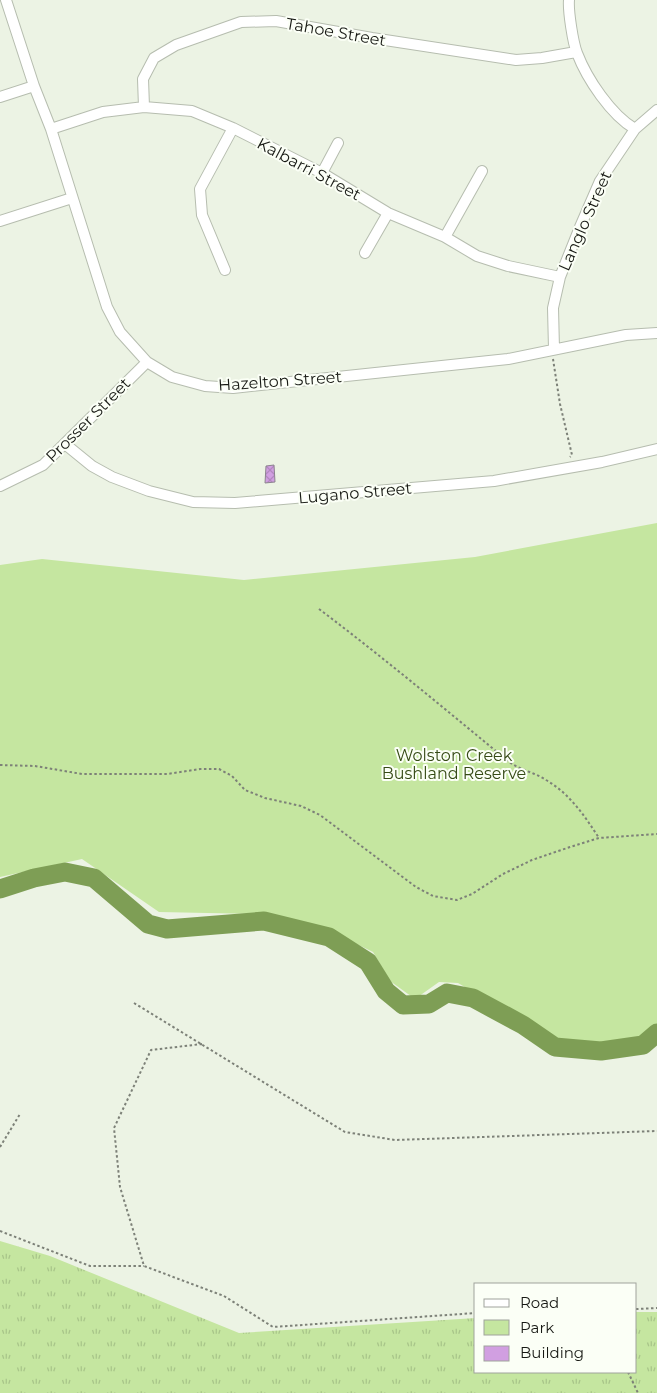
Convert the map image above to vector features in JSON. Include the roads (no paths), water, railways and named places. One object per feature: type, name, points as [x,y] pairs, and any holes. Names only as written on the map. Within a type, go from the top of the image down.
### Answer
[{"type":"street","name":"Hazelton Street","points":[[6,0],[34,86],[51,129],[107,307],[120,332],[147,362],[172,377],[205,386],[233,388],[508,359],[626,335],[657,333]]},
{"type":"street","points":[[569,0],[576,52],[598,92],[627,124],[635,129]]},
{"type":"street","name":"Tahoe Street","points":[[144,107],[144,79],[154,58],[176,45],[241,22],[276,21],[381,40],[516,60],[576,52]]},
{"type":"street","points":[[0,97],[34,86]]},
{"type":"street","name":"Kalbarri Street","points":[[51,129],[103,112],[144,107],[192,111],[233,128],[322,173],[388,213],[445,237],[477,256],[500,264],[560,276]]},
{"type":"street","name":"Langlo Street","points":[[554,349],[553,308],[560,276],[600,182],[635,129],[657,110]]},
{"type":"street","points":[[225,270],[202,214],[200,189],[233,128]]},
{"type":"street","points":[[322,173],[338,143]]},
{"type":"street","points":[[445,237],[482,171]]},
{"type":"street","points":[[0,221],[72,198]]},
{"type":"street","points":[[365,253],[388,213]]},
{"type":"street","name":"Prosser Street","points":[[0,486],[43,465],[147,362]]},
{"type":"street","name":"Lugano Street","points":[[65,444],[92,466],[112,477],[149,492],[193,502],[235,504],[494,481],[602,462],[657,448]]},
{"type":"waterway","points":[[0,889],[34,878],[65,872],[94,878],[148,924],[167,929],[264,921],[329,937],[368,962],[386,991],[403,1005],[429,1004],[447,993],[473,998],[523,1025],[555,1047],[601,1051],[643,1045],[657,1033]]},
{"type":"park label","name":"Wolston Creek Bushland Reserve","points":[[454,764]]}]
